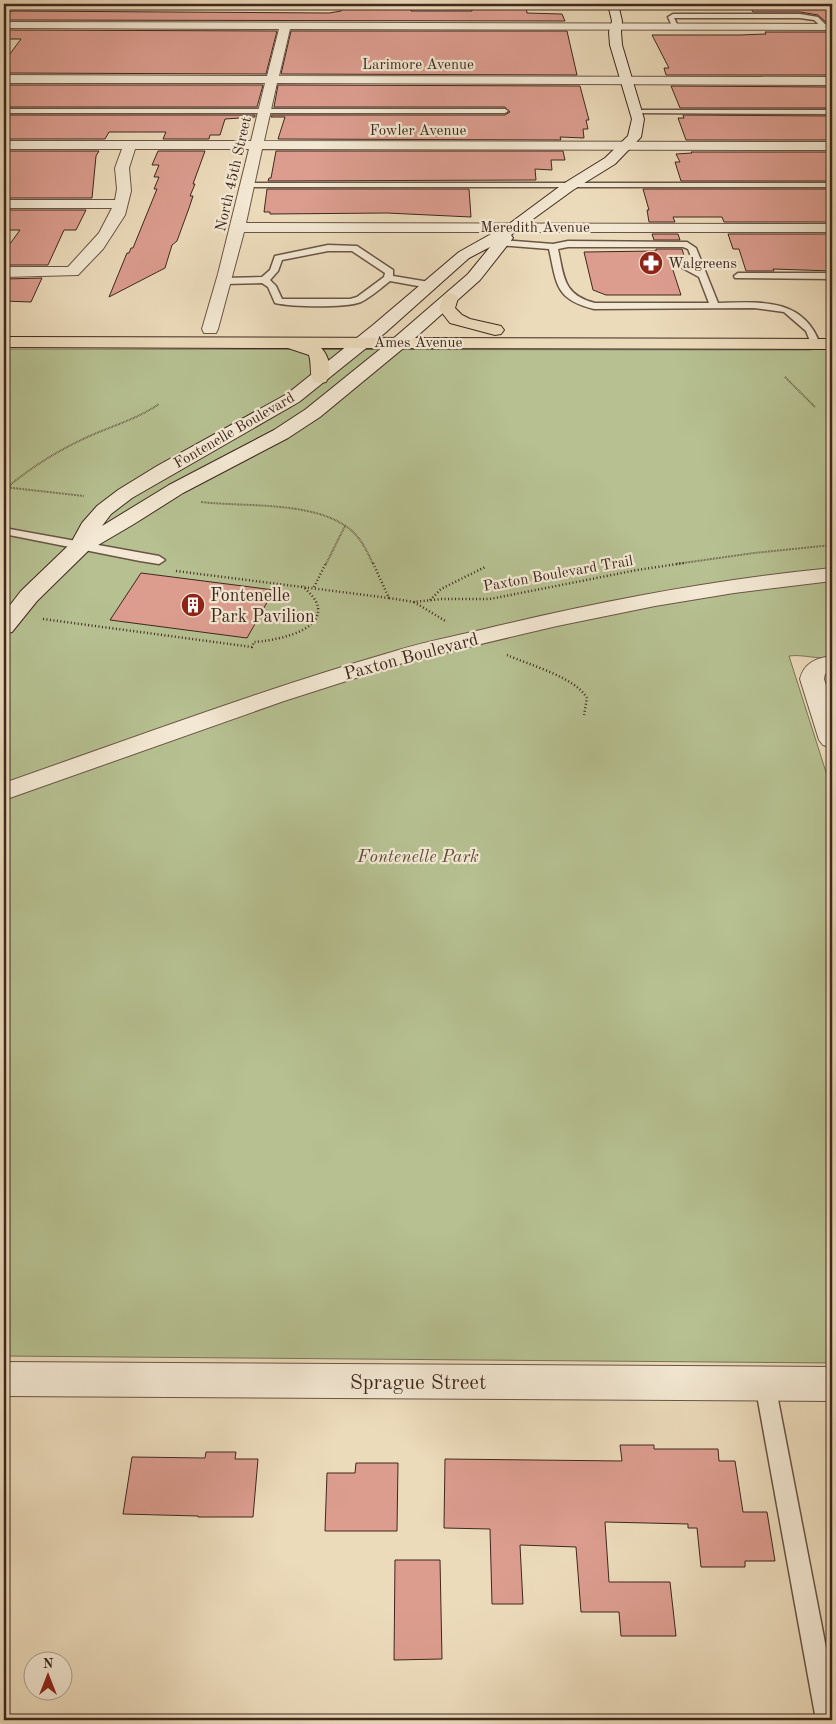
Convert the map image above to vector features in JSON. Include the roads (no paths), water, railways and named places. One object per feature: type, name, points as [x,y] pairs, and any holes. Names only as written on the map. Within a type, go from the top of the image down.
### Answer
[{"type":"main road","points":[[450,298],[448,309],[456,319],[496,330]]},
{"type":"main road","name":"Ames Avenue","points":[[4,329],[496,330],[812,337],[832,344]]},
{"type":"main road","points":[[4,334],[61,333],[115,329]]},
{"type":"main road","name":"Ames Avenue","points":[[4,342],[400,342],[812,337],[832,330]]},
{"type":"main road","points":[[287,342],[316,352],[321,364],[320,378]]},
{"type":"street","name":"Fontenelle Boulevard","points":[[80,546],[89,527],[104,510],[125,494],[164,470],[269,413],[320,378],[380,330],[464,255],[514,227],[571,184],[610,161],[634,137],[638,125],[636,112],[616,45],[617,21],[613,4]]},
{"type":"street","points":[[229,26],[234,11]]},
{"type":"street","points":[[4,26],[828,27]]},
{"type":"street","name":"North 45th Street","points":[[210,329],[224,281],[285,26]]},
{"type":"street","name":"Larimore Avenue","points":[[4,80],[832,81]]},
{"type":"street","name":"Fowler Avenue","points":[[4,145],[832,146]]},
{"type":"street","points":[[4,272],[72,272],[104,239],[120,204],[124,190],[122,169],[130,145]]},
{"type":"street","points":[[4,204],[120,204]]},
{"type":"street","name":"Meredith Avenue","points":[[237,227],[832,228]]},
{"type":"street","name":"Fontenelle Boulevard","points":[[4,627],[49,575],[80,546],[127,520],[176,489],[281,434],[313,412],[400,342],[474,276],[514,227]]},
{"type":"street","name":"Paxton Boulevard","points":[[4,792],[283,693],[402,656],[557,619],[655,599],[734,586],[832,574]]},
{"type":"street","points":[[828,663],[814,671],[812,679],[832,740]]},
{"type":"street","name":"Sprague Street","points":[[4,1379],[832,1384]]},
{"type":"lane","points":[[600,4],[613,4]]},
{"type":"lane","points":[[4,111],[506,111]]},
{"type":"lane","points":[[636,112],[832,112]]},
{"type":"lane","points":[[247,185],[832,185]]},
{"type":"lane","points":[[673,243],[678,260],[702,275]]},
{"type":"lane","points":[[501,244],[553,247],[568,244],[684,244],[692,248],[714,305]]},
{"type":"lane","points":[[553,247],[563,285],[567,294],[576,301],[594,306],[754,305],[786,310],[812,337]]},
{"type":"lane","points":[[224,281],[264,280],[273,274],[278,258],[328,248],[354,248],[390,272],[388,278],[360,299],[336,303],[288,303],[278,301],[272,286],[264,280]]},
{"type":"lane","points":[[738,276],[832,276]]},
{"type":"lane","points":[[388,278],[429,285]]},
{"type":"lane","points":[[4,531],[55,539],[119,554],[159,560]]},
{"type":"lane","points":[[765,1384],[828,1720]]},
{"type":"place","name":"Walgreens","points":[[651,263]]},
{"type":"place","name":"Fontenelle Park Pavilion","points":[[193,605]]},
{"type":"park label","name":"Fontenelle Park","points":[[418,856]]}]
